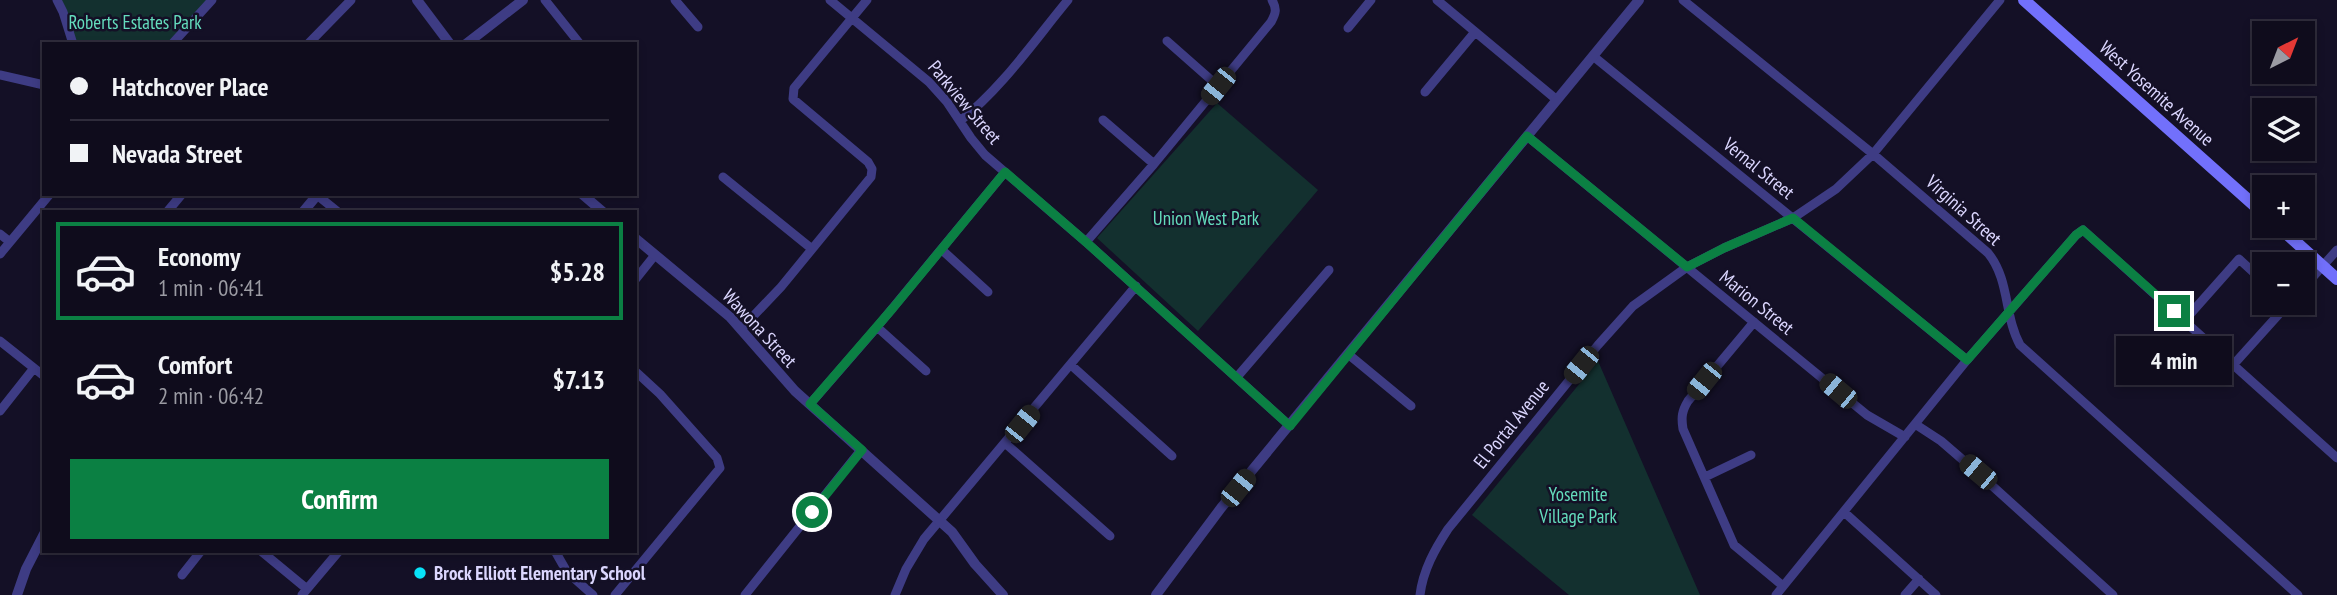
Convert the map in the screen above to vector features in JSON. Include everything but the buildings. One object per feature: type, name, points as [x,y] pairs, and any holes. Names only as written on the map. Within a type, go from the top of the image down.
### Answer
[{"type":"main road","name":"West Yosemite Avenue","points":[[2024,0],[2252,203]]},
{"type":"main road","points":[[2292,238],[2337,279]]},
{"type":"street","points":[[57,0],[72,42]]},
{"type":"street","points":[[174,42],[212,0]]},
{"type":"street","points":[[310,42],[351,0]]},
{"type":"street","points":[[417,0],[448,42]]},
{"type":"street","points":[[469,42],[523,0]]},
{"type":"street","points":[[545,0],[578,42]]},
{"type":"street","points":[[674,0],[698,27]]},
{"type":"street","name":"Parkview Street","points":[[830,0],[929,82],[985,155],[1136,286],[1290,426]]},
{"type":"street","points":[[741,329],[781,287],[871,177],[872,169],[868,162],[793,99],[794,88],[867,0]]},
{"type":"street","points":[[960,121],[995,89],[1068,0]]},
{"type":"street","points":[[1086,242],[1154,164],[1276,13],[1272,0]]},
{"type":"street","points":[[1348,28],[1371,0]]},
{"type":"street","points":[[1437,0],[1557,100]]},
{"type":"street","points":[[1156,595],[1221,508],[1639,0]]},
{"type":"street","name":"Virginia Street","points":[[1683,0],[1874,154],[1988,253],[1997,263],[2014,334],[2020,345],[2298,595]]},
{"type":"street","name":"El Portal Avenue","points":[[1420,595],[1433,553],[1448,529],[1633,306],[1687,267],[1793,218],[1836,189],[1874,154],[2000,0]]},
{"type":"street","points":[[1425,92],[1475,32]]},
{"type":"street","points":[[1167,41],[1218,86]]},
{"type":"street","name":"Vernal Street","points":[[1593,56],[1967,360]]},
{"type":"street","points":[[0,75],[42,85]]},
{"type":"street","points":[[1103,120],[1154,164]]},
{"type":"street","name":"Marion Street","points":[[1527,136],[1867,415],[1905,437]]},
{"type":"street","points":[[810,404],[1005,172]]},
{"type":"street","points":[[723,177],[812,249]]},
{"type":"street","points":[[0,254],[48,196]]},
{"type":"street","points":[[169,210],[180,196]]},
{"type":"street","points":[[305,210],[315,196]]},
{"type":"street","points":[[319,196],[336,210]]},
{"type":"street","points":[[584,196],[601,210]]},
{"type":"street","points":[[1776,595],[1967,360],[2083,230],[2337,458]]},
{"type":"street","points":[[0,234],[10,242]]},
{"type":"street","name":"Wawona Street","points":[[637,240],[721,309],[785,381],[939,519],[1003,595]]},
{"type":"street","points":[[942,250],[988,292]]},
{"type":"street","points":[[2315,275],[2337,250]]},
{"type":"street","points":[[637,278],[655,255]]},
{"type":"street","points":[[2184,321],[2239,260],[2252,271]]},
{"type":"street","points":[[1237,377],[1329,270]]},
{"type":"street","points":[[895,595],[912,559],[939,519],[1006,444],[1136,286]]},
{"type":"street","points":[[2234,364],[2278,315]]},
{"type":"street","points":[[1754,322],[1683,409],[1681,418],[1683,429],[1734,545],[1783,586]]},
{"type":"street","points":[[877,327],[926,371]]},
{"type":"street","points":[[0,341],[42,374]]},
{"type":"street","points":[[1348,354],[1411,406]]},
{"type":"street","points":[[1071,365],[1172,456]]},
{"type":"street","points":[[0,411],[34,368]]},
{"type":"street","points":[[615,595],[720,468],[717,458],[660,394],[637,373]]},
{"type":"street","points":[[1915,424],[1941,441],[1978,472],[2113,595]]},
{"type":"street","points":[[1006,444],[1110,536]]},
{"type":"street","points":[[745,595],[862,450]]},
{"type":"street","points":[[1705,477],[1751,455]]},
{"type":"street","points":[[1844,512],[1936,595]]},
{"type":"street","points":[[17,595],[26,569],[42,538]]},
{"type":"street","points":[[182,575],[199,553]]},
{"type":"street","points":[[263,553],[305,592],[337,553]]},
{"type":"street","points":[[556,553],[568,572],[593,595]]},
{"type":"street","points":[[1905,595],[1919,579]]},
{"type":"green space","name":"Roberts Estates Park","points":[[57,0],[212,0],[174,42],[72,42]]},
{"type":"green space","name":"Union West Park","points":[[1217,103],[1318,190],[1198,331],[1097,238]]},
{"type":"green space","name":"Yosemite Village Park","points":[[1598,361],[1700,595],[1569,595],[1472,515]]},
{"type":"place","name":"Brock Elliott Elementary School","points":[[420,573]]},
{"type":"route","points":[[812,512],[862,450],[810,404],[1005,172],[1290,426],[1527,136],[1687,267],[1793,218],[1967,360],[2083,230],[2174,311]]}]
